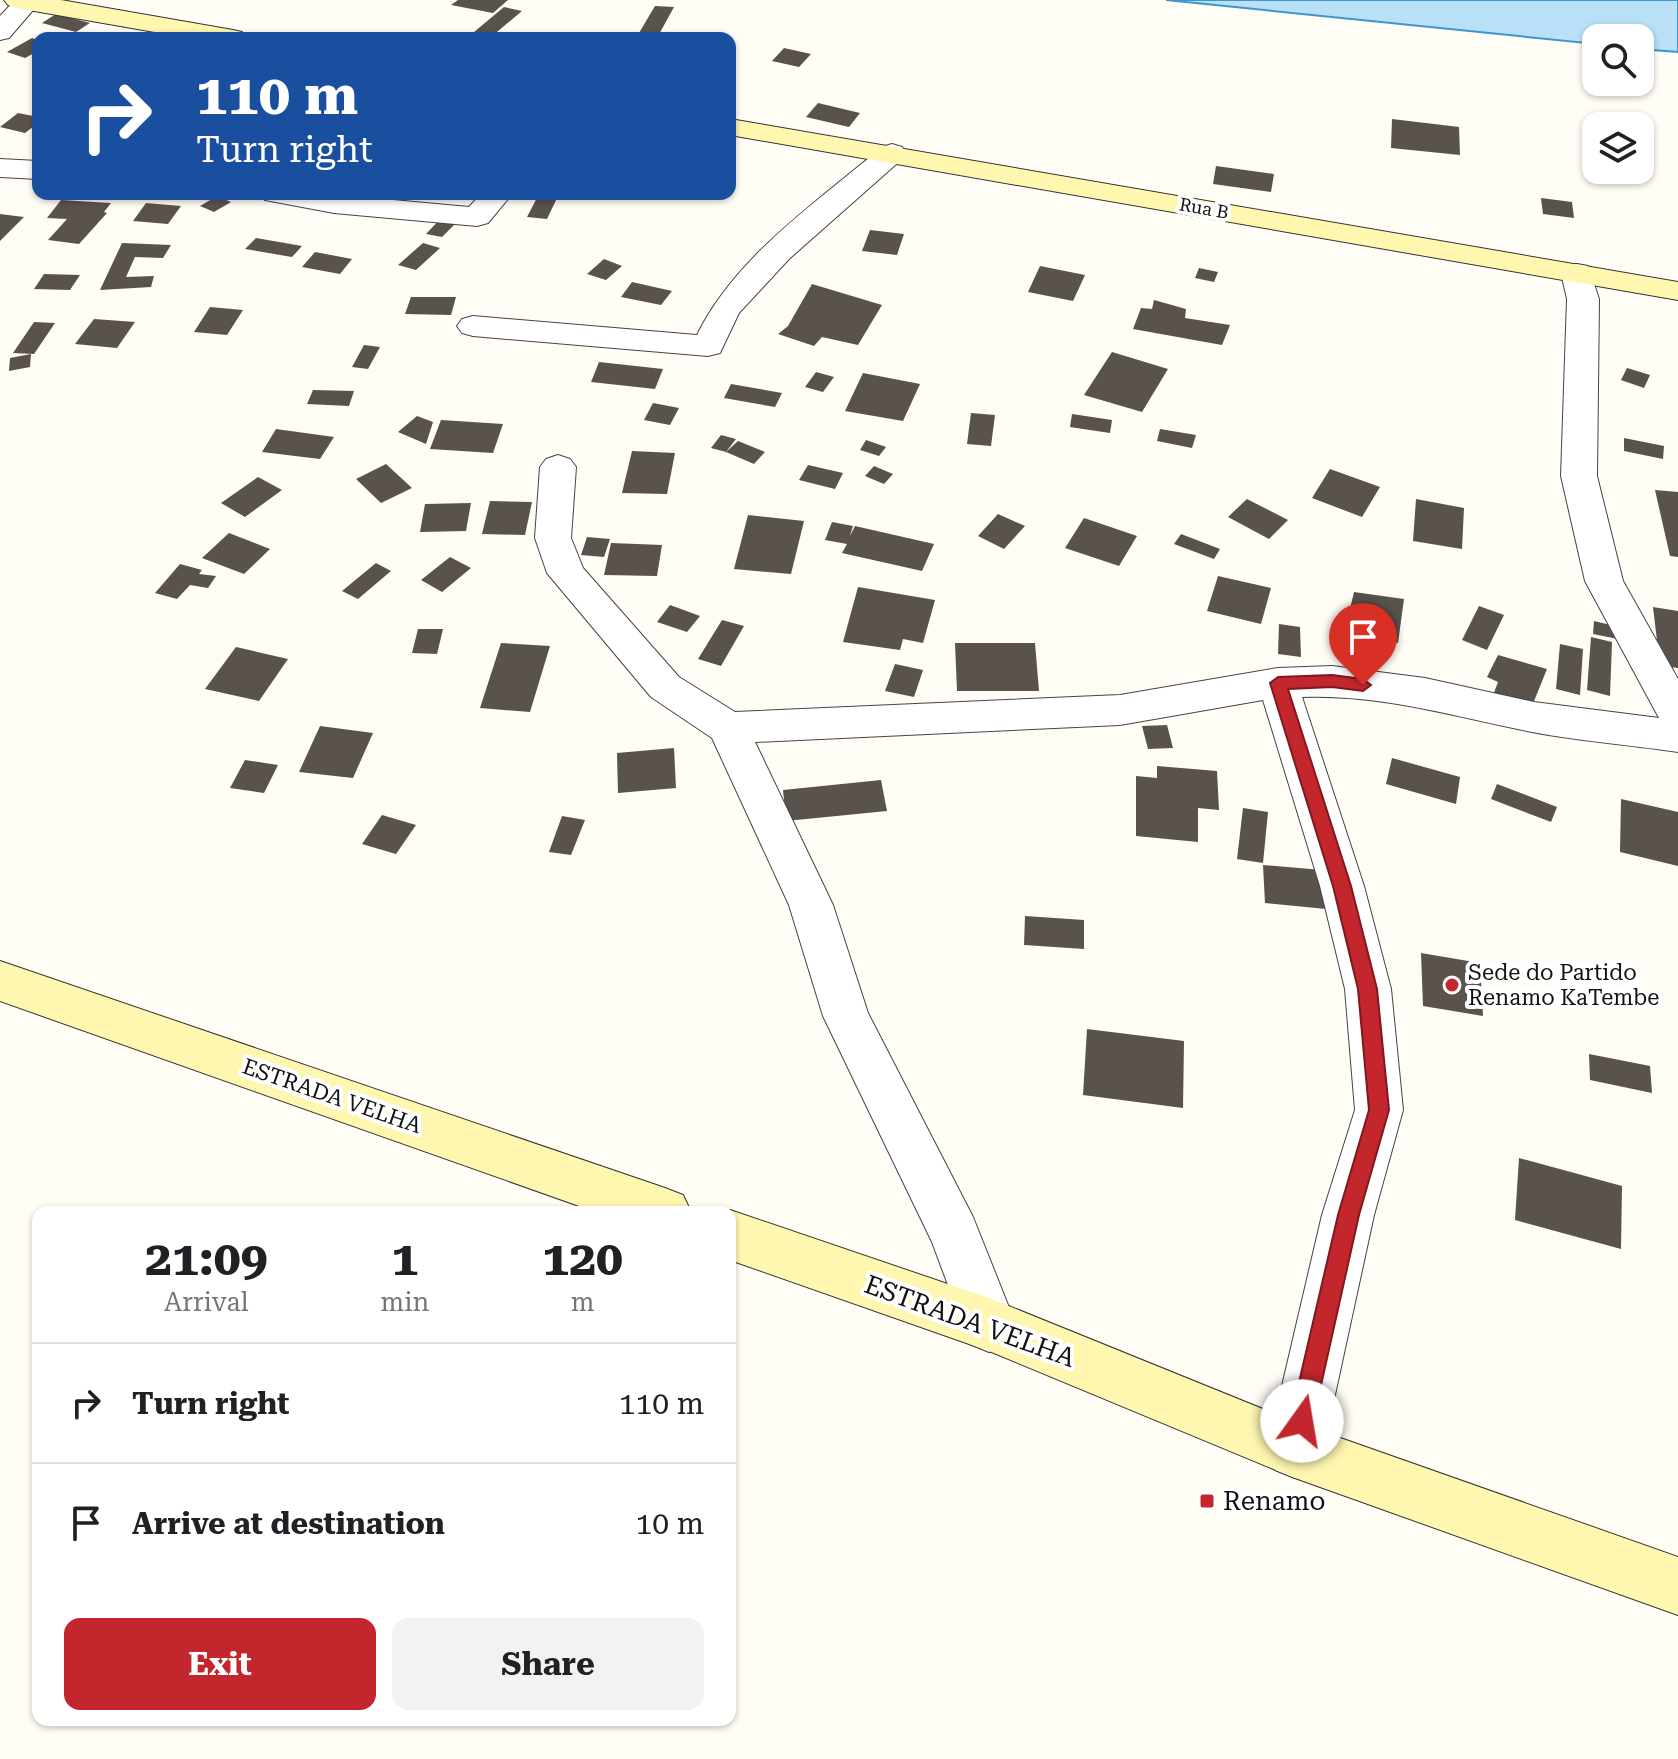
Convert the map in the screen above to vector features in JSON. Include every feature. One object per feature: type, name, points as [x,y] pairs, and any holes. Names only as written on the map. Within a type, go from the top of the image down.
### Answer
[{"type":"main road","points":[[22,1],[180,32]]},
{"type":"main road","name":"Rua B","points":[[736,128],[1678,291]]},
{"type":"main road","name":"ESTRADA VELHA","points":[[0,981],[648,1206]]},
{"type":"main road","name":"ESTRADA VELHA","points":[[736,1237],[989,1325],[1295,1450],[1678,1586]]},
{"type":"street","points":[[0,32],[22,1]]},
{"type":"street","points":[[473,326],[708,346],[725,310],[778,252],[892,153]]},
{"type":"street","points":[[310,200],[477,217],[492,200]]},
{"type":"street","points":[[1577,273],[1583,299],[1579,476],[1604,581],[1678,715]]},
{"type":"street","points":[[558,467],[553,538],[566,573],[665,687],[728,728],[811,905],[846,1016],[955,1234],[989,1325]]},
{"type":"street","points":[[728,728],[1120,710],[1278,683],[1348,683],[1425,693],[1534,717],[1678,736]]},
{"type":"street","points":[[1278,683],[1342,886],[1368,989],[1379,1110],[1348,1215],[1295,1450]]},
{"type":"water","points":[[1166,0],[1678,0],[1678,52],[1654,50],[1654,24],[1582,24],[1582,43]]},
{"type":"building","points":[[458,0],[508,0],[493,13],[451,5]]},
{"type":"building","points":[[655,6],[674,7],[660,32],[640,32]]},
{"type":"building","points":[[504,7],[522,11],[497,32],[474,32]]},
{"type":"building","points":[[56,14],[90,23],[76,32],[42,23]]},
{"type":"building","points":[[32,38],[32,54],[25,58],[7,52]]},
{"type":"building","points":[[784,48],[811,54],[799,67],[772,61]]},
{"type":"building","points":[[818,103],[860,113],[849,127],[806,117]]},
{"type":"building","points":[[18,113],[32,116],[32,128],[25,133],[0,127]]},
{"type":"building","points":[[1392,119],[1459,127],[1460,155],[1391,148]]},
{"type":"building","points":[[1216,166],[1274,174],[1271,192],[1213,184]]},
{"type":"building","points":[[1541,198],[1572,202],[1574,218],[1543,214]]},
{"type":"building","points":[[61,200],[111,203],[104,212],[107,213],[79,244],[48,240],[67,219],[47,218]]},
{"type":"building","points":[[210,200],[231,202],[214,212],[200,206]]},
{"type":"building","points":[[536,200],[556,200],[547,219],[527,217]]},
{"type":"building","points":[[146,203],[181,206],[168,224],[133,221]]},
{"type":"building","points":[[0,214],[24,217],[0,241]]},
{"type":"building","points":[[444,215],[460,219],[442,237],[426,234]]},
{"type":"building","points":[[870,230],[904,234],[897,255],[862,251]]},
{"type":"building","points":[[256,238],[302,246],[292,257],[245,249]]},
{"type":"building","points":[[122,243],[171,245],[163,258],[135,257],[126,277],[154,276],[151,287],[100,290]]},
{"type":"building","points":[[423,243],[440,248],[416,270],[398,265]]},
{"type":"building","points":[[315,252],[352,259],[340,274],[302,267]]},
{"type":"building","points":[[604,259],[622,266],[606,280],[587,274]]},
{"type":"building","points":[[1040,266],[1085,275],[1073,301],[1028,292]]},
{"type":"building","points":[[1199,268],[1218,272],[1214,282],[1195,278]]},
{"type":"building","points":[[44,274],[80,275],[70,290],[34,289]]},
{"type":"building","points":[[632,282],[672,291],[661,305],[621,297]]},
{"type":"building","points":[[812,284],[882,305],[858,345],[822,337],[814,346],[778,334],[788,326]]},
{"type":"building","points":[[411,297],[456,297],[451,315],[405,314]]},
{"type":"building","points":[[1154,300],[1186,309],[1185,318],[1230,325],[1222,345],[1133,329],[1141,308],[1152,309]]},
{"type":"building","points":[[210,307],[243,310],[227,335],[194,332]]},
{"type":"building","points":[[94,319],[135,322],[117,348],[75,344]]},
{"type":"building","points":[[34,322],[55,323],[34,354],[13,353]]},
{"type":"building","points":[[364,345],[380,347],[368,369],[352,367]]},
{"type":"building","points":[[1112,352],[1168,369],[1142,412],[1084,395]]},
{"type":"building","points":[[31,354],[30,367],[9,371],[10,358]]},
{"type":"building","points":[[599,362],[663,369],[655,389],[591,382]]},
{"type":"building","points":[[1627,368],[1650,375],[1644,388],[1621,380]]},
{"type":"building","points":[[816,372],[834,377],[823,392],[805,387]]},
{"type":"building","points":[[863,373],[920,384],[903,421],[845,411]]},
{"type":"building","points":[[731,384],[782,393],[775,407],[724,398]]},
{"type":"building","points":[[313,390],[354,391],[349,406],[307,404]]},
{"type":"building","points":[[653,403],[679,408],[670,425],[644,420]]},
{"type":"building","points":[[971,413],[995,415],[991,446],[967,444]]},
{"type":"building","points":[[1072,414],[1112,420],[1110,433],[1070,427]]},
{"type":"building","points":[[417,416],[433,422],[426,444],[398,432]]},
{"type":"building","points":[[441,420],[503,424],[493,453],[430,449]]},
{"type":"building","points":[[276,429],[334,437],[320,459],[262,452]]},
{"type":"building","points":[[1160,429],[1196,435],[1192,448],[1157,441]]},
{"type":"building","points":[[721,435],[736,439],[726,452],[711,448]]},
{"type":"building","points":[[1624,438],[1664,446],[1663,459],[1624,451]]},
{"type":"building","points":[[866,440],[886,447],[879,456],[860,450]]},
{"type":"building","points":[[738,441],[765,452],[754,464],[726,452]]},
{"type":"building","points":[[632,451],[675,453],[667,494],[622,493]]},
{"type":"building","points":[[386,464],[412,488],[381,503],[356,479]]},
{"type":"building","points":[[808,465],[843,473],[835,489],[799,480]]},
{"type":"building","points":[[874,466],[893,474],[884,484],[865,476]]},
{"type":"building","points":[[1330,469],[1380,487],[1362,517],[1312,498]]},
{"type":"building","points":[[258,477],[282,490],[245,517],[221,503]]},
{"type":"building","points":[[1655,490],[1678,492],[1678,557],[1670,556]]},
{"type":"building","points":[[1247,499],[1288,520],[1269,539],[1228,517]]},
{"type":"building","points":[[1416,499],[1464,508],[1462,549],[1413,541]]},
{"type":"building","points":[[490,501],[532,502],[525,535],[482,534]]},
{"type":"building","points":[[471,503],[466,531],[420,532],[425,504]]},
{"type":"building","points":[[998,514],[1025,526],[1004,549],[978,536]]},
{"type":"building","points":[[748,515],[804,521],[791,574],[734,569]]},
{"type":"building","points":[[1084,518],[1137,536],[1119,566],[1065,548]]},
{"type":"building","points":[[832,522],[853,526],[850,536],[855,526],[934,544],[922,571],[842,553],[847,544],[825,540]]},
{"type":"building","points":[[229,533],[270,549],[244,574],[202,558]]},
{"type":"building","points":[[1181,534],[1220,549],[1214,559],[1174,544]]},
{"type":"building","points":[[587,537],[610,539],[604,557],[581,555]]},
{"type":"building","points":[[611,543],[662,545],[657,576],[604,575]]},
{"type":"building","points":[[450,557],[471,568],[442,592],[421,580]]},
{"type":"building","points":[[376,563],[391,571],[358,599],[342,591]]},
{"type":"building","points":[[180,564],[202,570],[199,574],[216,576],[208,588],[190,585],[177,599],[155,593]]},
{"type":"building","points":[[1218,576],[1271,588],[1261,624],[1207,611]]},
{"type":"building","points":[[858,587],[935,600],[923,643],[903,639],[900,650],[843,642]]},
{"type":"building","points":[[1354,592],[1404,599],[1398,643],[1374,638],[1371,654],[1341,647]]},
{"type":"building","points":[[670,605],[700,616],[687,632],[657,622]]},
{"type":"building","points":[[1479,606],[1504,615],[1487,650],[1462,640]]},
{"type":"building","points":[[1653,607],[1678,611],[1678,668],[1660,666]]},
{"type":"building","points":[[722,620],[744,626],[721,666],[698,659]]},
{"type":"building","points":[[1594,621],[1619,627],[1618,639],[1593,634]]},
{"type":"building","points":[[1279,624],[1300,627],[1301,657],[1278,654]]},
{"type":"building","points":[[418,629],[443,629],[437,654],[412,653]]},
{"type":"building","points":[[1591,637],[1612,642],[1610,696],[1587,690]]},
{"type":"building","points":[[501,643],[550,646],[530,712],[480,708]]},
{"type":"building","points":[[955,643],[1035,643],[1039,691],[957,691]]},
{"type":"building","points":[[1560,644],[1583,649],[1580,695],[1556,689]]},
{"type":"building","points":[[236,647],[288,659],[259,701],[205,689]]},
{"type":"building","points":[[1498,655],[1547,669],[1530,711],[1492,698],[1498,682],[1487,677]]},
{"type":"building","points":[[895,664],[923,670],[914,697],[885,691]]},
{"type":"building","points":[[1167,725],[1173,748],[1148,749],[1142,726]]},
{"type":"building","points":[[320,726],[373,733],[353,778],[299,772]]},
{"type":"building","points":[[674,748],[676,788],[618,793],[617,753]]},
{"type":"building","points":[[1392,758],[1460,777],[1456,804],[1386,784]]},
{"type":"building","points":[[245,760],[278,765],[264,793],[230,788]]},
{"type":"building","points":[[1157,766],[1217,771],[1219,810],[1198,808],[1198,842],[1136,836],[1136,776],[1157,778]]},
{"type":"building","points":[[881,780],[887,811],[786,821],[783,790]]},
{"type":"building","points":[[1497,784],[1557,807],[1551,822],[1491,799]]},
{"type":"building","points":[[1621,799],[1678,812],[1678,866],[1620,852]]},
{"type":"building","points":[[1243,808],[1268,812],[1263,863],[1237,859]]},
{"type":"building","points":[[382,815],[416,825],[396,854],[362,844]]},
{"type":"building","points":[[562,816],[585,820],[571,855],[549,852]]},
{"type":"building","points":[[1263,865],[1322,870],[1326,909],[1265,903]]},
{"type":"building","points":[[1025,916],[1084,920],[1084,949],[1024,945]]},
{"type":"building","points":[[1421,953],[1480,963],[1483,1016],[1423,1006]]},
{"type":"building","points":[[1087,1029],[1184,1041],[1183,1108],[1083,1095]]},
{"type":"building","points":[[1589,1054],[1650,1066],[1652,1093],[1590,1080]]},
{"type":"building","points":[[1519,1158],[1622,1186],[1621,1249],[1515,1220]]},
{"type":"place","name":"Sede do Partido Renamo KaTembe","points":[[1452,985]]},
{"type":"place","name":"Renamo","points":[[1207,1501]]},
{"type":"route","points":[[1302,1421],[1348,1215],[1379,1110],[1368,989],[1342,886],[1278,683],[1332,681],[1363,685]]}]
